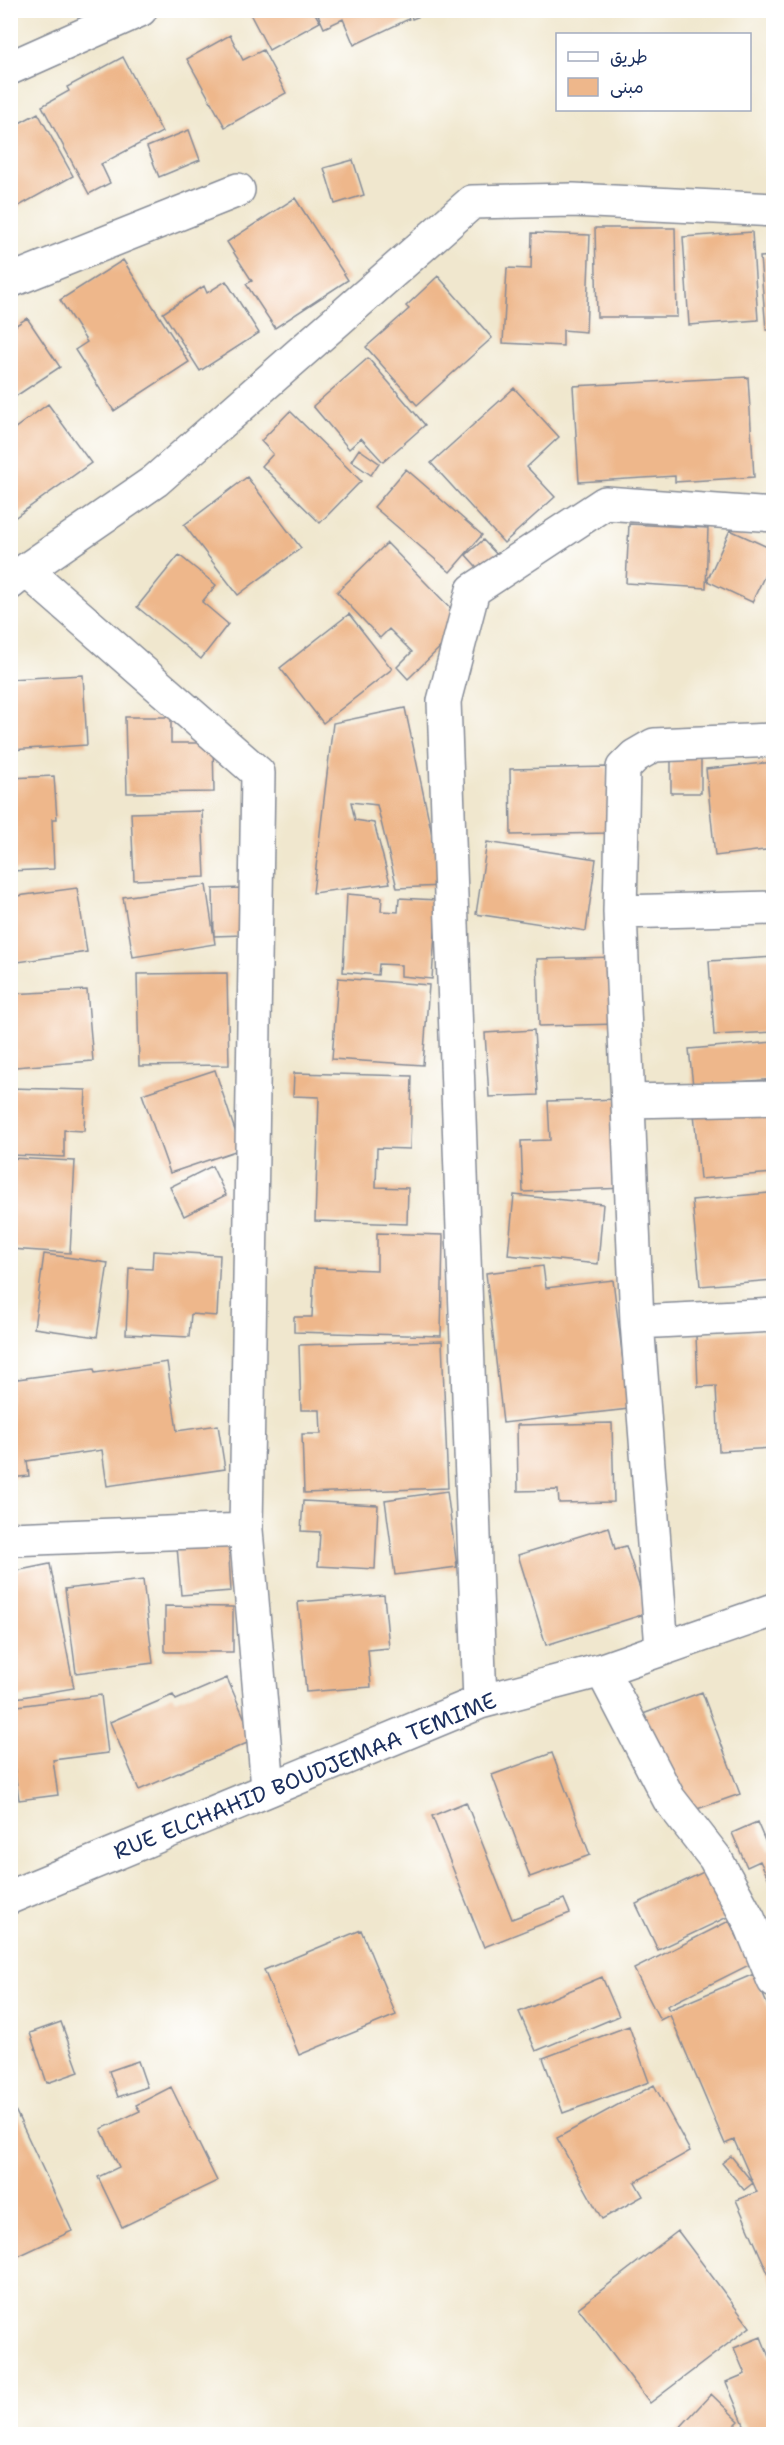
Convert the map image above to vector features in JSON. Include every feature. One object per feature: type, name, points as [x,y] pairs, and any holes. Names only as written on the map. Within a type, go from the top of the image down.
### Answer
[{"type":"street","points":[[10,68],[127,13]]},
{"type":"street","points":[[10,280],[238,190]]},
{"type":"street","points":[[268,1788],[246,1530],[258,772],[18,577],[154,481],[472,202],[573,200],[774,210]]},
{"type":"street","points":[[480,1702],[444,700],[473,590],[605,504],[774,515]]},
{"type":"street","points":[[662,1648],[637,1322],[620,912],[623,768],[635,756],[654,746],[774,740]]},
{"type":"street","points":[[620,912],[774,908]]},
{"type":"street","points":[[629,1101],[774,1098]]},
{"type":"street","points":[[637,1322],[774,1315]]},
{"type":"street","points":[[10,1539],[246,1530]]},
{"type":"street","name":"RUE ELCHAHID BOUDJEMAA TEMIME","points":[[10,1897],[268,1788],[480,1702],[602,1670],[774,1610]]},
{"type":"street","points":[[602,1670],[669,1799],[715,1858],[749,1920],[774,1981]]},
{"type":"building","points":[[248,10],[313,10],[320,22],[269,50]]},
{"type":"building","points":[[316,10],[405,10],[409,19],[354,45],[343,19],[324,28]]},
{"type":"building","points":[[409,10],[433,10],[433,11],[412,19]]},
{"type":"building","points":[[230,35],[243,60],[263,50],[286,93],[225,127],[187,59]]},
{"type":"building","points":[[123,57],[162,132],[101,164],[110,183],[89,194],[42,106],[69,91],[67,87]]},
{"type":"building","points":[[38,113],[73,176],[10,211],[10,128]]},
{"type":"building","points":[[189,130],[200,160],[159,177],[147,147]]},
{"type":"building","points":[[353,160],[364,195],[335,204],[324,168]]},
{"type":"building","points":[[295,198],[348,280],[275,328],[246,284],[252,281],[227,242]]},
{"type":"building","points":[[595,228],[675,228],[677,317],[597,317]]},
{"type":"building","points":[[752,232],[758,320],[689,325],[683,237]]},
{"type":"building","points":[[532,233],[590,235],[586,332],[563,330],[563,346],[503,343],[507,268],[531,269]]},
{"type":"building","points":[[774,256],[774,330],[766,330],[760,257]]},
{"type":"building","points":[[123,260],[189,362],[114,411],[75,350],[87,342],[60,300]]},
{"type":"building","points":[[438,276],[492,338],[417,405],[366,347],[409,309],[406,306]]},
{"type":"building","points":[[226,281],[259,333],[200,371],[163,313],[204,286],[207,293]]},
{"type":"building","points":[[27,318],[60,367],[10,400],[10,329]]},
{"type":"building","points":[[368,358],[425,425],[383,462],[361,438],[349,449],[313,406]]},
{"type":"building","points":[[748,377],[754,477],[675,482],[675,476],[579,482],[573,386]]},
{"type":"building","points":[[514,388],[559,437],[527,467],[555,497],[504,543],[431,463]]},
{"type":"building","points":[[48,404],[91,463],[10,521],[10,432]]},
{"type":"building","points":[[290,411],[361,481],[320,523],[262,466],[273,454],[261,441]]},
{"type":"building","points":[[359,449],[379,463],[371,475],[351,461]]},
{"type":"building","points":[[406,469],[482,535],[450,572],[374,507]]},
{"type":"building","points":[[247,477],[301,548],[238,595],[184,525]]},
{"type":"building","points":[[629,524],[708,528],[706,588],[626,583]]},
{"type":"building","points":[[730,530],[774,550],[774,556],[752,602],[707,581]]},
{"type":"building","points":[[483,540],[501,559],[484,575],[466,555]]},
{"type":"building","points":[[387,543],[465,623],[408,679],[397,667],[412,652],[389,629],[380,638],[337,592]]},
{"type":"building","points":[[179,555],[216,585],[202,602],[228,624],[201,659],[137,607]]},
{"type":"building","points":[[349,614],[392,669],[323,723],[280,668]]},
{"type":"building","points":[[83,675],[87,745],[10,750],[10,679]]},
{"type":"building","points":[[405,708],[443,886],[397,888],[377,805],[351,802],[355,820],[374,823],[390,883],[313,893],[333,723]]},
{"type":"building","points":[[125,717],[171,717],[171,743],[213,743],[214,792],[127,793]]},
{"type":"building","points":[[671,757],[701,757],[701,793],[671,793]]},
{"type":"building","points":[[774,762],[774,849],[715,856],[706,769]]},
{"type":"building","points":[[607,767],[609,833],[511,835],[510,769]]},
{"type":"building","points":[[54,776],[57,819],[52,819],[54,869],[10,871],[10,778]]},
{"type":"building","points":[[202,811],[205,877],[134,880],[131,813]]},
{"type":"building","points":[[487,842],[596,859],[586,931],[476,914]]},
{"type":"building","points":[[206,885],[215,944],[133,957],[123,897]]},
{"type":"building","points":[[77,888],[87,952],[18,962],[10,914],[10,897]]},
{"type":"building","points":[[242,888],[243,935],[214,936],[213,889]]},
{"type":"building","points":[[347,894],[382,897],[381,911],[398,912],[399,898],[437,900],[432,979],[401,976],[401,965],[379,964],[378,975],[343,972]]},
{"type":"building","points":[[616,957],[618,1024],[539,1026],[537,959]]},
{"type":"building","points":[[774,957],[774,1032],[714,1035],[709,961]]},
{"type":"building","points":[[227,973],[229,1065],[139,1066],[137,974]]},
{"type":"building","points":[[338,978],[429,985],[423,1065],[332,1059]]},
{"type":"building","points":[[87,990],[93,1061],[15,1067],[10,994]]},
{"type":"building","points":[[534,1030],[538,1095],[489,1097],[485,1033]]},
{"type":"building","points":[[774,1042],[774,1079],[693,1086],[689,1049]]},
{"type":"building","points":[[215,1070],[241,1149],[170,1173],[142,1094]]},
{"type":"building","points":[[294,1073],[412,1076],[410,1149],[377,1148],[376,1187],[408,1188],[407,1224],[315,1221],[319,1097],[293,1096]]},
{"type":"building","points":[[10,1088],[86,1090],[84,1131],[64,1130],[64,1157],[10,1155]]},
{"type":"building","points":[[623,1099],[626,1188],[523,1192],[521,1141],[550,1140],[548,1101]]},
{"type":"building","points":[[774,1110],[774,1173],[700,1179],[694,1113]]},
{"type":"building","points":[[10,1158],[75,1161],[70,1253],[10,1249]]},
{"type":"building","points":[[212,1166],[226,1195],[184,1216],[170,1187]]},
{"type":"building","points":[[769,1193],[774,1245],[774,1280],[700,1286],[692,1200]]},
{"type":"building","points":[[514,1195],[603,1204],[598,1264],[508,1255]]},
{"type":"building","points":[[377,1233],[443,1235],[441,1336],[294,1332],[294,1317],[312,1317],[314,1268],[377,1270]]},
{"type":"building","points":[[153,1251],[220,1255],[217,1316],[191,1314],[189,1337],[126,1334],[129,1268],[152,1269]]},
{"type":"building","points":[[44,1254],[108,1263],[97,1337],[34,1328]]},
{"type":"building","points":[[543,1266],[546,1288],[613,1280],[629,1409],[503,1423],[486,1273]]},
{"type":"building","points":[[774,1331],[774,1448],[719,1451],[716,1386],[698,1387],[696,1335]]},
{"type":"building","points":[[442,1341],[448,1488],[304,1493],[302,1434],[321,1434],[320,1410],[301,1410],[299,1345]]},
{"type":"building","points":[[167,1362],[177,1431],[218,1425],[225,1469],[107,1486],[102,1450],[27,1461],[29,1476],[10,1478],[10,1380],[94,1369],[95,1373]]},
{"type":"building","points":[[612,1423],[614,1502],[559,1503],[558,1490],[518,1491],[517,1425]]},
{"type":"building","points":[[447,1491],[457,1567],[395,1575],[385,1500]]},
{"type":"building","points":[[303,1501],[378,1505],[375,1569],[318,1566],[320,1532],[301,1531]]},
{"type":"building","points":[[609,1527],[615,1549],[626,1546],[648,1613],[546,1645],[518,1555]]},
{"type":"building","points":[[228,1542],[231,1591],[181,1595],[177,1546]]},
{"type":"building","points":[[50,1564],[74,1688],[10,1699],[10,1572]]},
{"type":"building","points":[[143,1580],[153,1663],[76,1673],[65,1589]]},
{"type":"building","points":[[384,1595],[389,1648],[368,1650],[371,1687],[306,1692],[298,1602]]},
{"type":"building","points":[[165,1606],[233,1607],[233,1652],[165,1652]]},
{"type":"building","points":[[227,1678],[254,1740],[139,1790],[110,1722],[173,1695],[176,1700]]},
{"type":"building","points":[[702,1692],[740,1794],[680,1815],[643,1714]]},
{"type":"building","points":[[101,1695],[108,1753],[53,1760],[58,1795],[19,1800],[10,1737],[10,1707]]},
{"type":"building","points":[[552,1753],[590,1855],[530,1877],[492,1775]]},
{"type":"building","points":[[466,1802],[512,1919],[564,1899],[570,1913],[484,1947],[432,1816]]},
{"type":"building","points":[[757,1822],[769,1850],[774,1848],[774,1890],[760,1861],[747,1867],[732,1833]]},
{"type":"building","points":[[714,1867],[736,1913],[658,1950],[636,1904]]},
{"type":"building","points":[[729,1921],[751,1964],[667,2006],[669,2010],[754,1974],[774,2020],[774,2287],[736,2200],[757,2192],[734,2140],[725,2144],[670,2015],[660,2020],[634,1969]]},
{"type":"building","points":[[361,1930],[396,2015],[299,2055],[264,1970]]},
{"type":"building","points":[[602,1977],[619,2016],[536,2051],[519,2012]]},
{"type":"building","points":[[61,2022],[79,2072],[47,2083],[30,2033]]},
{"type":"building","points":[[629,2026],[649,2082],[563,2113],[543,2058]]},
{"type":"building","points":[[138,2061],[147,2087],[118,2097],[109,2071]]},
{"type":"building","points":[[654,2085],[690,2151],[635,2182],[643,2196],[602,2219],[557,2138]]},
{"type":"building","points":[[171,2087],[217,2181],[122,2227],[98,2177],[119,2167],[101,2129],[140,2111],[136,2105]]},
{"type":"building","points":[[10,2099],[72,2231],[10,2260]]},
{"type":"building","points":[[731,2156],[753,2183],[744,2190],[722,2163]]},
{"type":"building","points":[[678,2231],[750,2327],[650,2403],[578,2308]]},
{"type":"building","points":[[761,2337],[769,2357],[774,2356],[774,2434],[748,2434],[726,2382],[745,2374],[734,2348]]},
{"type":"building","points":[[711,2394],[739,2421],[726,2434],[674,2434]]}]
